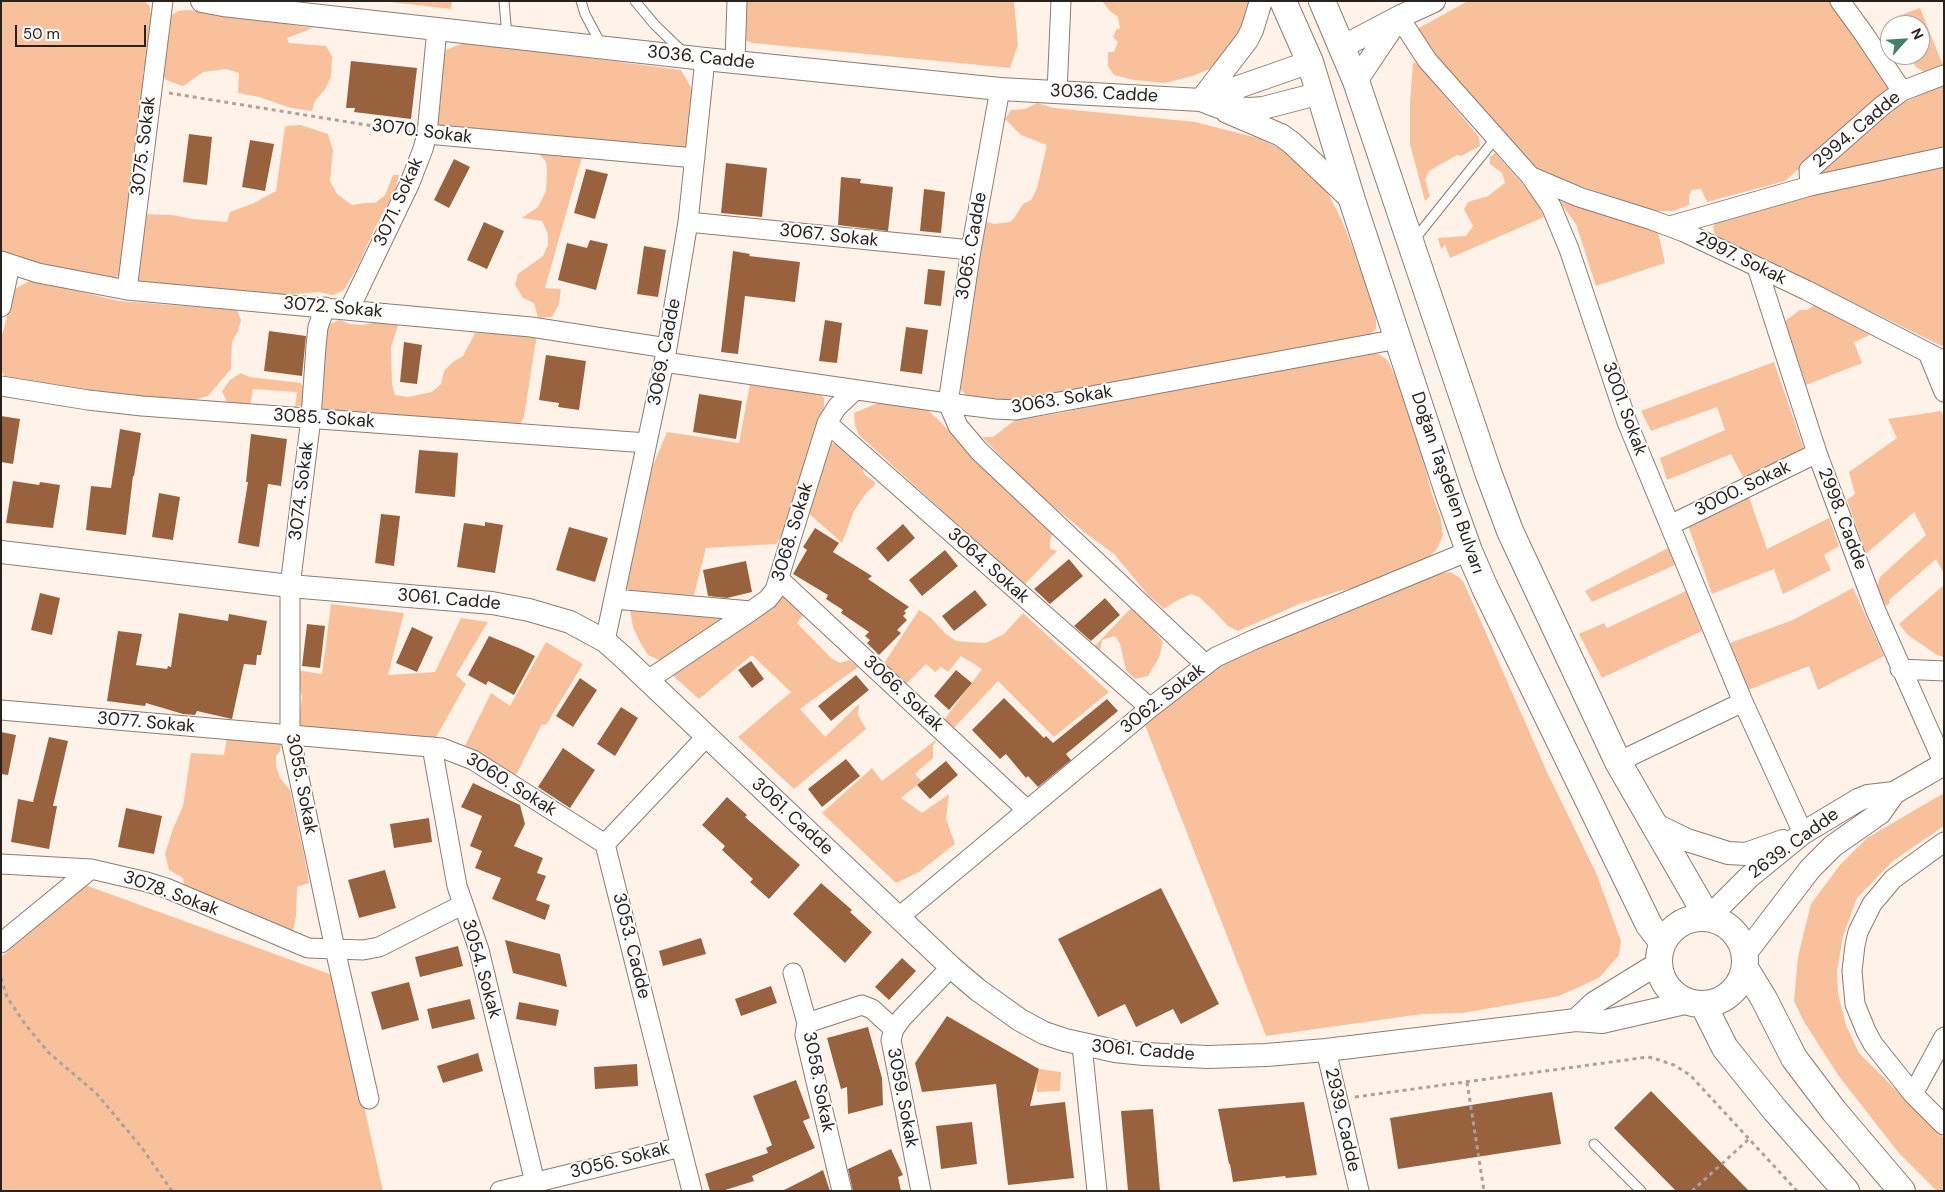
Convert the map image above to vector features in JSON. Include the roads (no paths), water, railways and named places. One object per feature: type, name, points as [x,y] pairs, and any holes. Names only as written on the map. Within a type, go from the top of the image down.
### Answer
[{"type":"main road","name":"Doğan Taşdelen Bulvarı","points":[[1283,1],[1310,62],[1352,200],[1469,551],[1485,588],[1661,953],[1662,976],[1668,987],[1677,996],[1696,1003],[1725,1048],[1774,1110],[1846,1191]]},
{"type":"main road","points":[[1322,1],[1356,81],[1488,472],[1510,531],[1618,762],[1708,918]]},
{"type":"main road","points":[[1310,62],[1342,48]]},
{"type":"main road","points":[[1320,93],[1356,81]]},
{"type":"main road","points":[[1661,953],[1668,935],[1681,923],[1699,918],[1708,918],[1721,922],[1732,930],[1740,941],[1745,961],[1794,1058],[1834,1111],[1902,1191]]},
{"type":"main road","points":[[1696,1003],[1713,1003],[1730,993],[1742,978],[1745,961]]},
{"type":"street","name":"3075. Sokak","points":[[126,290],[163,1]]},
{"type":"street","name":"3036. Cadde","points":[[202,1],[242,8],[697,58],[1000,88],[1201,100],[1219,107],[1250,109],[1279,105],[1320,93]]},
{"type":"street","points":[[736,62],[737,1]]},
{"type":"street","points":[[1057,92],[1061,1]]},
{"type":"street","points":[[1261,1],[1247,40],[1201,100],[1287,139],[1352,200]]},
{"type":"street","points":[[1840,1],[1875,49],[1902,91]]},
{"type":"street","points":[[1342,48],[1416,7]]},
{"type":"street","points":[[1356,81],[1416,7]]},
{"type":"street","name":"3001. Sokak","points":[[1416,7],[1427,60],[1531,177],[1551,206],[1570,249],[1627,422],[1743,702],[1803,833]]},
{"type":"street","name":"3071. Sokak","points":[[349,310],[423,149],[427,134],[437,29]]},
{"type":"street","name":"3069. Cadde","points":[[605,641],[665,355],[688,222],[694,158],[697,58]]},
{"type":"street","name":"3036. Cadde","points":[[1201,100],[1310,62]]},
{"type":"street","name":"2994. Cadde","points":[[1670,226],[1810,186],[1809,170],[1883,105],[1902,91],[1944,75]]},
{"type":"street","name":"3065. Cadde","points":[[948,403],[971,250],[1000,88]]},
{"type":"street","name":"3070. Sokak","points":[[427,134],[694,158]]},
{"type":"street","points":[[1810,186],[1944,157]]},
{"type":"street","name":"2997. Sokak","points":[[1531,177],[1580,197],[1670,226],[1757,267],[1936,357]]},
{"type":"street","name":"3067. Sokak","points":[[688,222],[971,250]]},
{"type":"street","points":[[1,307],[6,263]]},
{"type":"street","name":"3072. Sokak","points":[[6,263],[69,280],[126,290],[531,327],[665,355]]},
{"type":"street","name":"2998. Cadde","points":[[1757,267],[1817,453],[1876,611],[1900,669],[1944,764]]},
{"type":"street","name":"3074. Sokak","points":[[290,586],[310,418],[318,327],[325,307]]},
{"type":"street","name":"3063. Sokak","points":[[665,355],[855,390],[995,409],[1026,409],[1398,339]]},
{"type":"street","points":[[1936,357],[1944,392]]},
{"type":"street","name":"3085. Sokak","points":[[1,386],[118,403],[647,443]]},
{"type":"street","name":"3068. Sokak","points":[[648,680],[751,611],[768,599],[776,590],[827,423],[837,407],[855,390]]},
{"type":"street","points":[[948,403],[958,426],[979,451],[1206,664]]},
{"type":"street","name":"3064. Sokak","points":[[827,423],[1150,708]]},
{"type":"street","name":"3000. Sokak","points":[[1670,525],[1817,453]]},
{"type":"street","name":"3062. Sokak","points":[[899,917],[1150,708],[1206,664],[1241,645],[1469,551]]},
{"type":"street","name":"3061. Cadde","points":[[1,552],[290,586],[511,606],[570,622],[605,641],[951,967],[978,990],[1020,1020],[1044,1033],[1082,1045],[1115,1051],[1176,1056],[1256,1055],[1326,1050],[1576,1020],[1602,1022],[1696,1003]]},
{"type":"street","name":"3066. Sokak","points":[[779,579],[1027,810]]},
{"type":"street","name":"3055. Sokak","points":[[290,586],[290,735],[335,949],[370,1098]]},
{"type":"street","points":[[614,599],[751,611]]},
{"type":"street","points":[[1900,669],[1944,671]]},
{"type":"street","points":[[1618,762],[1743,702]]},
{"type":"street","name":"3077. Sokak","points":[[1,710],[290,735]]},
{"type":"street","name":"3060. Sokak","points":[[290,735],[452,750],[473,760],[605,844]]},
{"type":"street","points":[[605,844],[707,736]]},
{"type":"street","name":"3054. Sokak","points":[[432,747],[453,871],[462,905],[479,950],[536,1186]]},
{"type":"street","name":"2639. Cadde","points":[[1708,918],[1743,882],[1803,833],[1858,800],[1868,796],[1894,793],[1944,764]]},
{"type":"street","name":"2639. Cadde","points":[[1745,961],[1810,869],[1833,846],[1880,813],[1894,793]]},
{"type":"street","points":[[1652,823],[1686,840],[1728,853],[1746,854],[1767,848],[1803,833]]},
{"type":"street","points":[[1944,842],[1893,879],[1872,904],[1858,932],[1852,958],[1855,1004],[1873,1044],[1913,1094],[1944,1125]]},
{"type":"street","name":"3053. Cadde","points":[[605,844],[692,1191]]},
{"type":"street","name":"3078. Sokak","points":[[1,864],[105,871],[166,888],[308,948],[363,950],[379,947],[462,905]]},
{"type":"street","points":[[1,943],[91,870]]},
{"type":"street","points":[[1576,1020],[1594,1003],[1661,953]]},
{"type":"street","name":"3059. Sokak","points":[[921,1191],[891,1040],[894,1029],[951,967]]},
{"type":"street","name":"3058. Sokak","points":[[793,973],[807,1023],[805,1035],[842,1191]]},
{"type":"street","points":[[807,1023],[862,1006],[872,1009],[894,1029]]},
{"type":"street","points":[[1913,1094],[1944,1037]]},
{"type":"street","points":[[1082,1045],[1097,1191]]},
{"type":"street","name":"2939. Cadde","points":[[1326,1050],[1359,1191]]},
{"type":"street","name":"3056. Sokak","points":[[500,1191],[536,1186],[681,1147]]},
{"type":"lane","points":[[504,1],[507,37]]},
{"type":"lane","points":[[581,1],[585,14],[603,48]]},
{"type":"lane","points":[[635,1],[655,25],[697,58]]},
{"type":"lane","points":[[1411,244],[1495,138]]},
{"type":"lane","points":[[1594,1144],[1641,1191]]}]
